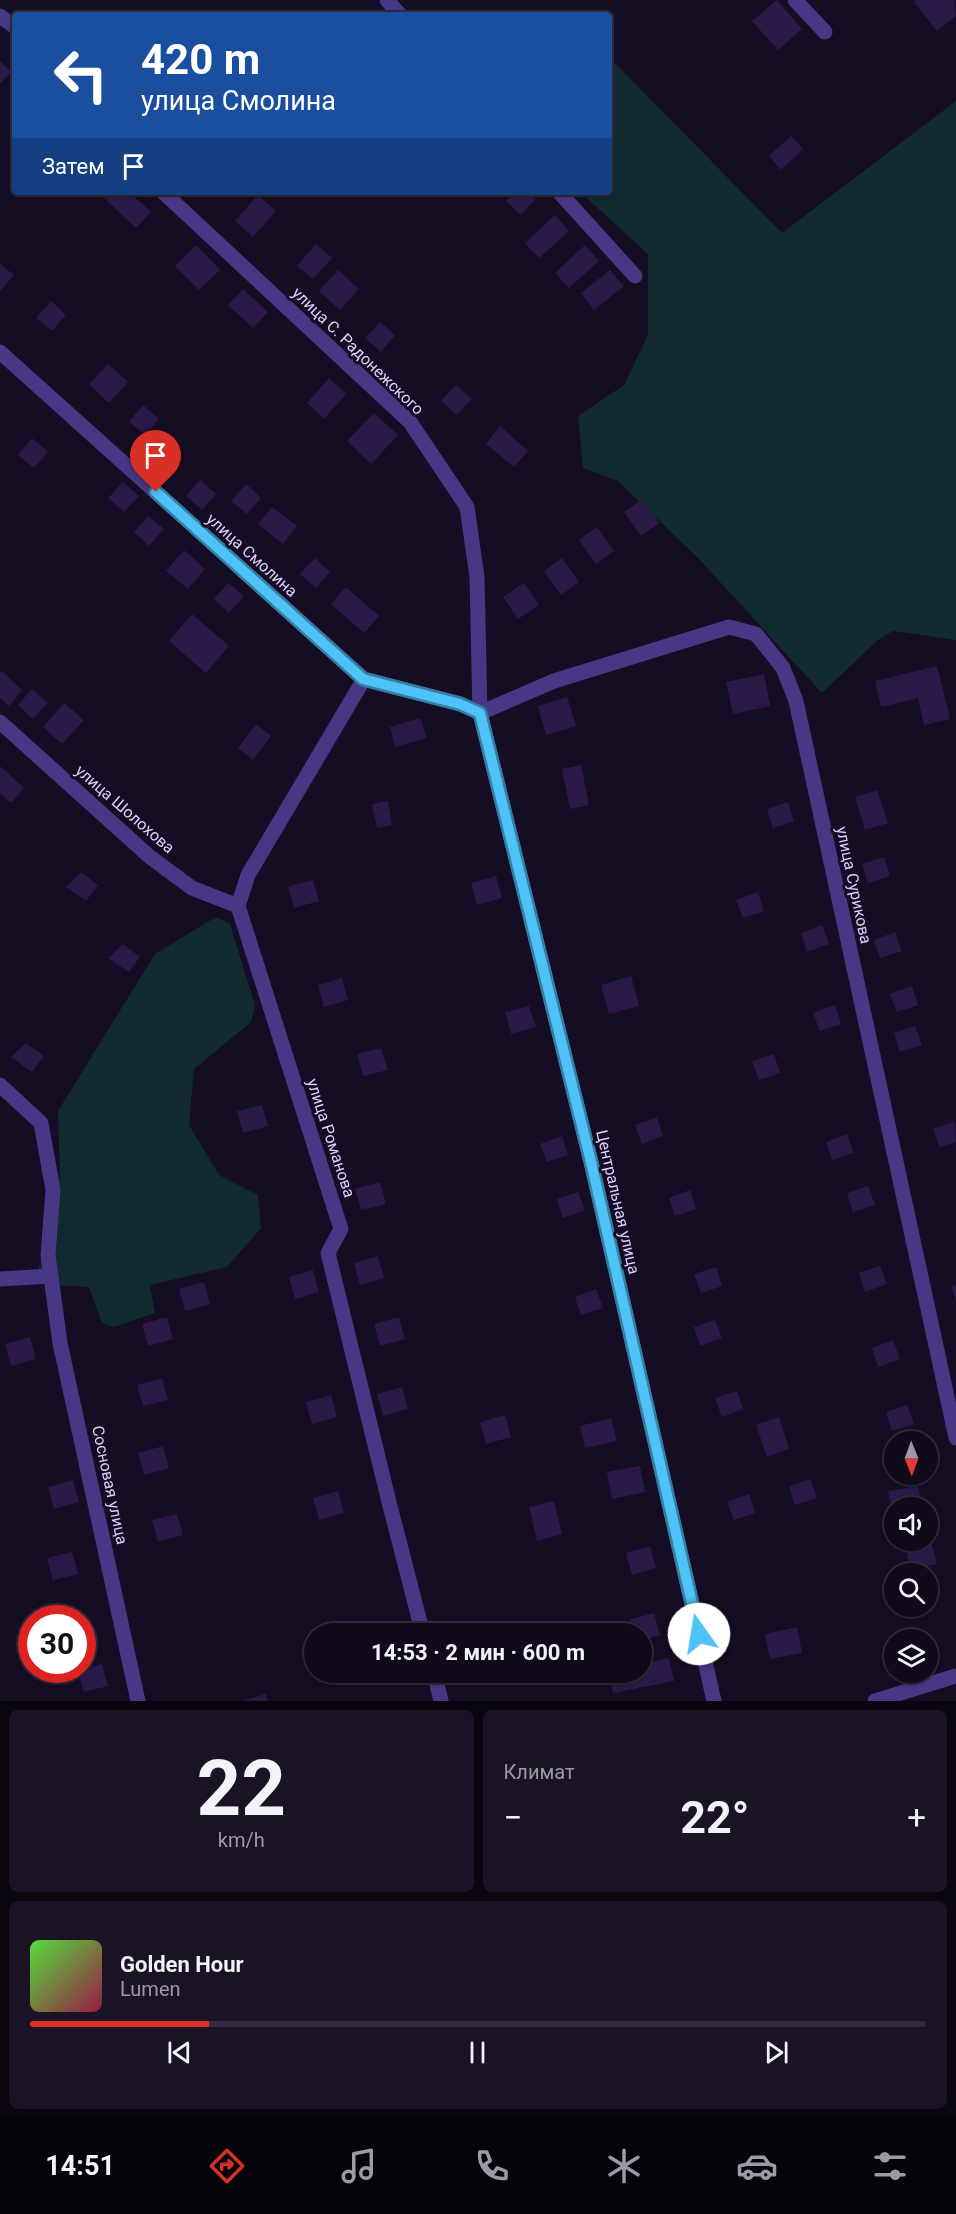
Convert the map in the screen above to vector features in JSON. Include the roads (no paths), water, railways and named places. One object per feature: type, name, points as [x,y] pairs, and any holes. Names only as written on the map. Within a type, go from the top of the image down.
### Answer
[{"type":"street","points":[[387,0],[397,12]]},
{"type":"street","points":[[795,0],[825,32]]},
{"type":"street","name":"улица С. Радонежского","points":[[166,195],[410,422],[466,507],[477,577],[480,713]]},
{"type":"street","points":[[562,195],[635,276]]},
{"type":"street","name":"улица Смолина","points":[[0,352],[363,679],[460,704],[480,713]]},
{"type":"street","name":"улица Сурикова","points":[[480,713],[554,681],[729,627],[756,634],[783,668],[796,700],[956,1438]]},
{"type":"street","points":[[238,906],[248,875],[363,679]]},
{"type":"street","name":"Центральная улица","points":[[480,713],[591,1162],[714,1701]]},
{"type":"street","name":"улица Шолохова","points":[[0,722],[150,857],[192,888],[238,906]]},
{"type":"street","name":"улица Романова","points":[[238,906],[341,1229],[328,1253],[420,1623]]},
{"type":"street","name":"Сосновая улица","points":[[0,1085],[41,1123],[53,1190],[48,1255],[60,1343],[138,1701]]},
{"type":"street","points":[[0,1279],[51,1276]]},
{"type":"street","points":[[875,1701],[956,1676]]},
{"type":"street","points":[[437,1683],[441,1701]]}]
